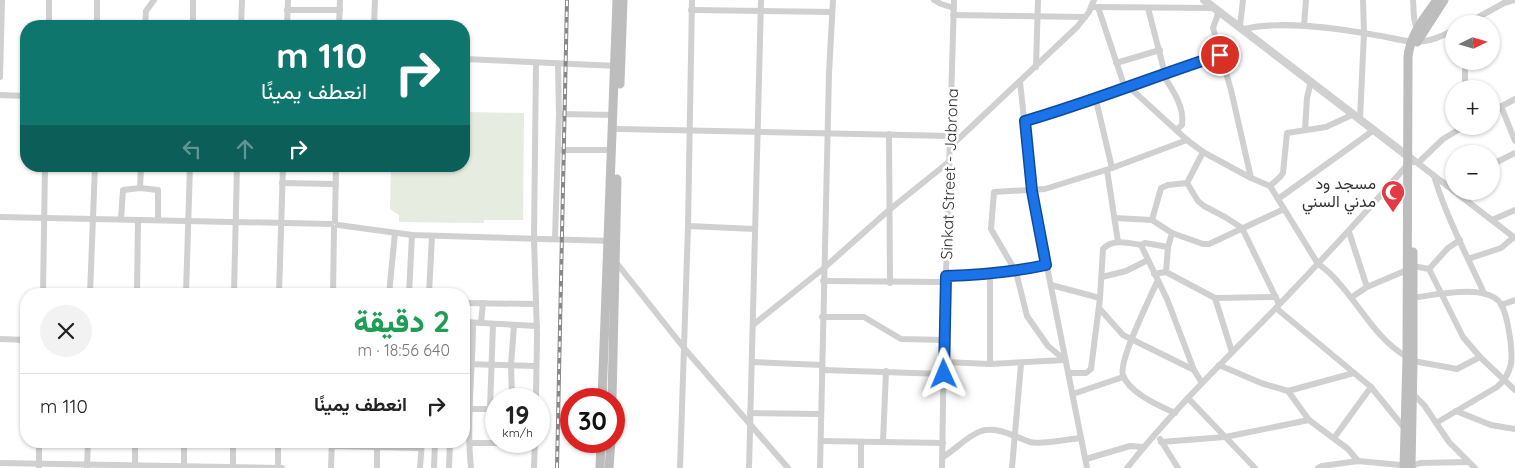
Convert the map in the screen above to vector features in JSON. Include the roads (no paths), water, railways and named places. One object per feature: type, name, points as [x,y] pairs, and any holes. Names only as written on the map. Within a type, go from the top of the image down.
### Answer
[{"type":"main road","points":[[603,388],[618,129],[617,0]]},
{"type":"main road","points":[[611,241],[613,115],[623,0]]},
{"type":"main road","points":[[1408,467],[1412,393],[1410,268],[1414,62],[1417,36],[1437,0]]},
{"type":"main road","points":[[1417,36],[1444,0]]},
{"type":"main road","points":[[610,261],[612,388]]},
{"type":"main road","points":[[1408,467],[1405,429],[1413,298],[1410,268]]},
{"type":"main road","points":[[600,468],[601,453]]},
{"type":"main road","points":[[609,468],[610,453]]},
{"type":"street","points":[[0,78],[2,0]]},
{"type":"street","points":[[49,0],[49,20]]},
{"type":"street","points":[[97,0],[97,20]]},
{"type":"street","points":[[145,20],[146,10],[154,0]]},
{"type":"street","points":[[193,0],[193,20]]},
{"type":"street","points":[[241,20],[242,0]]},
{"type":"street","points":[[287,20],[288,0]]},
{"type":"street","points":[[340,0],[340,20]]},
{"type":"street","points":[[374,20],[375,0]]},
{"type":"street","points":[[680,468],[688,226],[692,0]]},
{"type":"street","points":[[749,468],[761,0]]},
{"type":"street","points":[[820,468],[823,281],[833,0]]},
{"type":"street","points":[[934,0],[953,11],[1085,17]]},
{"type":"street","name":"Sinkat Street - Jabrona","points":[[942,468],[954,0]]},
{"type":"street","points":[[1036,67],[1038,0]]},
{"type":"street","points":[[950,146],[1077,27],[1094,0]]},
{"type":"street","points":[[1204,0],[1445,184]]},
{"type":"street","points":[[1242,0],[1242,28]]},
{"type":"street","points":[[1304,26],[1306,0]]},
{"type":"street","points":[[1357,116],[1364,33],[1363,0]]},
{"type":"street","points":[[1412,0],[1417,36]]},
{"type":"street","points":[[1481,15],[1503,2],[1515,0]]},
{"type":"street","points":[[1091,7],[1217,9]]},
{"type":"street","points":[[1098,7],[1116,63],[1127,87],[1203,152],[1270,186],[1318,264],[1325,268],[1352,297],[1374,328],[1390,346],[1410,359],[1457,369],[1480,357]]},
{"type":"street","points":[[1148,8],[1160,50],[1164,74],[1176,95],[1182,118],[1182,125],[1176,130]]},
{"type":"street","points":[[1217,9],[1213,28],[1231,90],[1251,178]]},
{"type":"street","points":[[287,10],[340,10]]},
{"type":"street","points":[[692,10],[832,12]]},
{"type":"street","points":[[1242,28],[1269,25],[1304,26],[1364,33],[1438,38],[1445,34]]},
{"type":"street","points":[[1116,63],[1160,50]]},
{"type":"street","points":[[1025,121],[1096,100],[1127,87],[1220,55]]},
{"type":"street","points":[[470,59],[618,66]]},
{"type":"street","points":[[536,62],[534,238],[537,326],[536,388]]},
{"type":"street","points":[[555,238],[559,114],[558,64]]},
{"type":"street","points":[[1305,130],[1307,98],[1311,81]]},
{"type":"street","points":[[1020,82],[1032,191],[1088,468]]},
{"type":"street","points":[[0,95],[20,96]]},
{"type":"street","points":[[1515,99],[1501,106],[1515,140]]},
{"type":"street","points":[[1096,100],[1110,169],[1118,242]]},
{"type":"street","points":[[559,114],[613,115]]},
{"type":"street","points":[[1270,186],[1283,173],[1287,133],[1326,126],[1357,116]]},
{"type":"street","points":[[618,129],[689,132],[951,136]]},
{"type":"street","points":[[1278,199],[1374,130]]},
{"type":"street","points":[[889,134],[890,282]]},
{"type":"street","points":[[1127,468],[1218,365],[1349,232],[1412,161],[1450,135]]},
{"type":"street","points":[[1065,360],[1048,346],[1027,316],[1016,272],[990,229],[992,195],[998,191],[1046,189],[1110,169],[1187,140]]},
{"type":"street","points":[[558,150],[612,150]]},
{"type":"street","points":[[1187,183],[1203,152]]},
{"type":"street","points":[[1500,160],[1515,153]]},
{"type":"street","points":[[753,325],[824,268],[950,160]]},
{"type":"street","points":[[43,288],[45,172]]},
{"type":"street","points":[[90,288],[95,172]]},
{"type":"street","points":[[140,188],[141,172]]},
{"type":"street","points":[[186,288],[190,172]]},
{"type":"street","points":[[234,288],[237,172]]},
{"type":"street","points":[[279,288],[283,172]]},
{"type":"street","points":[[333,288],[336,172]]},
{"type":"street","points":[[1434,176],[1440,197],[1484,293]]},
{"type":"street","points":[[282,183],[336,184]]},
{"type":"street","points":[[1152,220],[1161,188],[1168,185],[1187,183]]},
{"type":"street","points":[[1187,183],[1204,206],[1225,216],[1242,228],[1276,297],[1278,306],[1371,387],[1405,429]]},
{"type":"street","points":[[121,220],[123,190],[140,188],[158,190],[158,220]]},
{"type":"street","points":[[1466,200],[1514,238],[1496,250],[1468,259]]},
{"type":"street","points":[[1115,218],[1152,220],[1172,232],[1202,244],[1209,244],[1284,209]]},
{"type":"street","points":[[1492,220],[1515,210]]},
{"type":"street","points":[[0,217],[335,224],[412,235],[611,241]]},
{"type":"street","points":[[137,288],[138,220]]},
{"type":"street","points":[[688,226],[755,229]]},
{"type":"street","points":[[1166,272],[1168,247],[1172,232]]},
{"type":"street","points":[[1349,232],[1367,287]]},
{"type":"street","points":[[390,288],[396,233]]},
{"type":"street","points":[[409,288],[412,235]]},
{"type":"street","points":[[429,288],[432,236]]},
{"type":"street","points":[[1429,269],[1448,248],[1460,240]]},
{"type":"street","points":[[1069,373],[1086,373],[1091,369],[1100,298],[1103,249],[1106,245],[1118,242],[1141,245],[1144,243],[1168,247]]},
{"type":"street","points":[[1141,245],[1157,282],[1167,299],[1194,370],[1202,383]]},
{"type":"street","points":[[1102,277],[1126,271],[1148,260]]},
{"type":"street","points":[[610,261],[620,266],[684,348],[788,468]]},
{"type":"street","points":[[823,281],[890,282],[946,279],[1016,272],[1046,265]]},
{"type":"street","points":[[1352,297],[1367,287],[1410,268],[1429,269]]},
{"type":"street","points":[[1429,269],[1462,337],[1515,390]]},
{"type":"street","points":[[1154,274],[1166,272],[1216,298],[1276,297]]},
{"type":"street","points":[[990,275],[990,364]]},
{"type":"street","points":[[1157,282],[1132,339],[1123,365],[1123,377],[1140,394],[1155,404],[1175,413]]},
{"type":"street","points":[[1051,285],[1100,298]]},
{"type":"street","points":[[1413,298],[1442,294],[1484,293],[1492,296],[1501,305],[1510,337],[1511,365],[1505,380],[1436,423]]},
{"type":"street","points":[[1216,298],[1232,352]]},
{"type":"street","points":[[1501,305],[1515,300]]},
{"type":"street","points":[[470,303],[536,304]]},
{"type":"street","points":[[481,323],[482,303]]},
{"type":"street","points":[[1099,308],[1123,335],[1194,370]]},
{"type":"street","points":[[822,317],[864,317],[901,339],[944,340]]},
{"type":"street","points":[[470,386],[473,364],[473,322],[537,326]]},
{"type":"street","points":[[492,388],[490,365],[493,324]]},
{"type":"street","points":[[512,388],[511,365],[514,325]]},
{"type":"street","points":[[0,339],[20,340]]},
{"type":"street","points":[[944,362],[1021,364],[1065,360]]},
{"type":"street","points":[[752,362],[944,374]]},
{"type":"street","points":[[473,364],[536,366]]},
{"type":"street","points":[[1012,468],[1021,364]]},
{"type":"street","points":[[1218,365],[1288,391],[1354,373]]},
{"type":"street","points":[[883,442],[886,371]]},
{"type":"street","points":[[1072,394],[1123,377]]},
{"type":"street","points":[[1334,438],[1371,387]]},
{"type":"street","points":[[1288,391],[1309,420],[1348,449],[1358,461]]},
{"type":"street","points":[[1412,393],[1424,405],[1450,442],[1475,468]]},
{"type":"street","points":[[1188,398],[1255,468]]},
{"type":"street","points":[[470,409],[485,409]]},
{"type":"street","points":[[1456,411],[1491,425],[1515,429]]},
{"type":"street","points":[[750,413],[821,414]]},
{"type":"street","points":[[1161,442],[1224,437],[1309,420]]},
{"type":"street","points":[[942,458],[974,434],[983,431],[1015,435],[1030,442],[1081,438]]},
{"type":"street","points":[[1156,434],[1178,468]]},
{"type":"street","points":[[821,441],[943,443]]},
{"type":"street","points":[[861,442],[861,468]]},
{"type":"street","points":[[471,468],[470,443],[485,443]]},
{"type":"street","points":[[1086,459],[1130,446],[1144,447]]},
{"type":"street","points":[[39,448],[39,466]]},
{"type":"street","points":[[87,466],[88,448]]},
{"type":"street","points":[[135,448],[135,467]]},
{"type":"street","points":[[184,448],[184,465]]},
{"type":"street","points":[[233,448],[233,467]]},
{"type":"street","points":[[278,448],[278,468]]},
{"type":"street","points":[[331,468],[332,448]]},
{"type":"street","points":[[377,468],[380,448]]},
{"type":"street","points":[[420,468],[422,448]]},
{"type":"street","points":[[434,468],[435,448]]},
{"type":"street","points":[[449,468],[450,448]]},
{"type":"street","points":[[534,453],[534,468]]},
{"type":"street","points":[[1318,468],[1358,461],[1408,467],[1420,463],[1468,462]]},
{"type":"street","points":[[1464,468],[1468,462]]},
{"type":"street","points":[[0,464],[135,467],[184,465],[282,468]]},
{"type":"railway","points":[[557,468],[567,0]]},
{"type":"place","name":"مسجد ود مدني السني","points":[[1393,213]]}]
